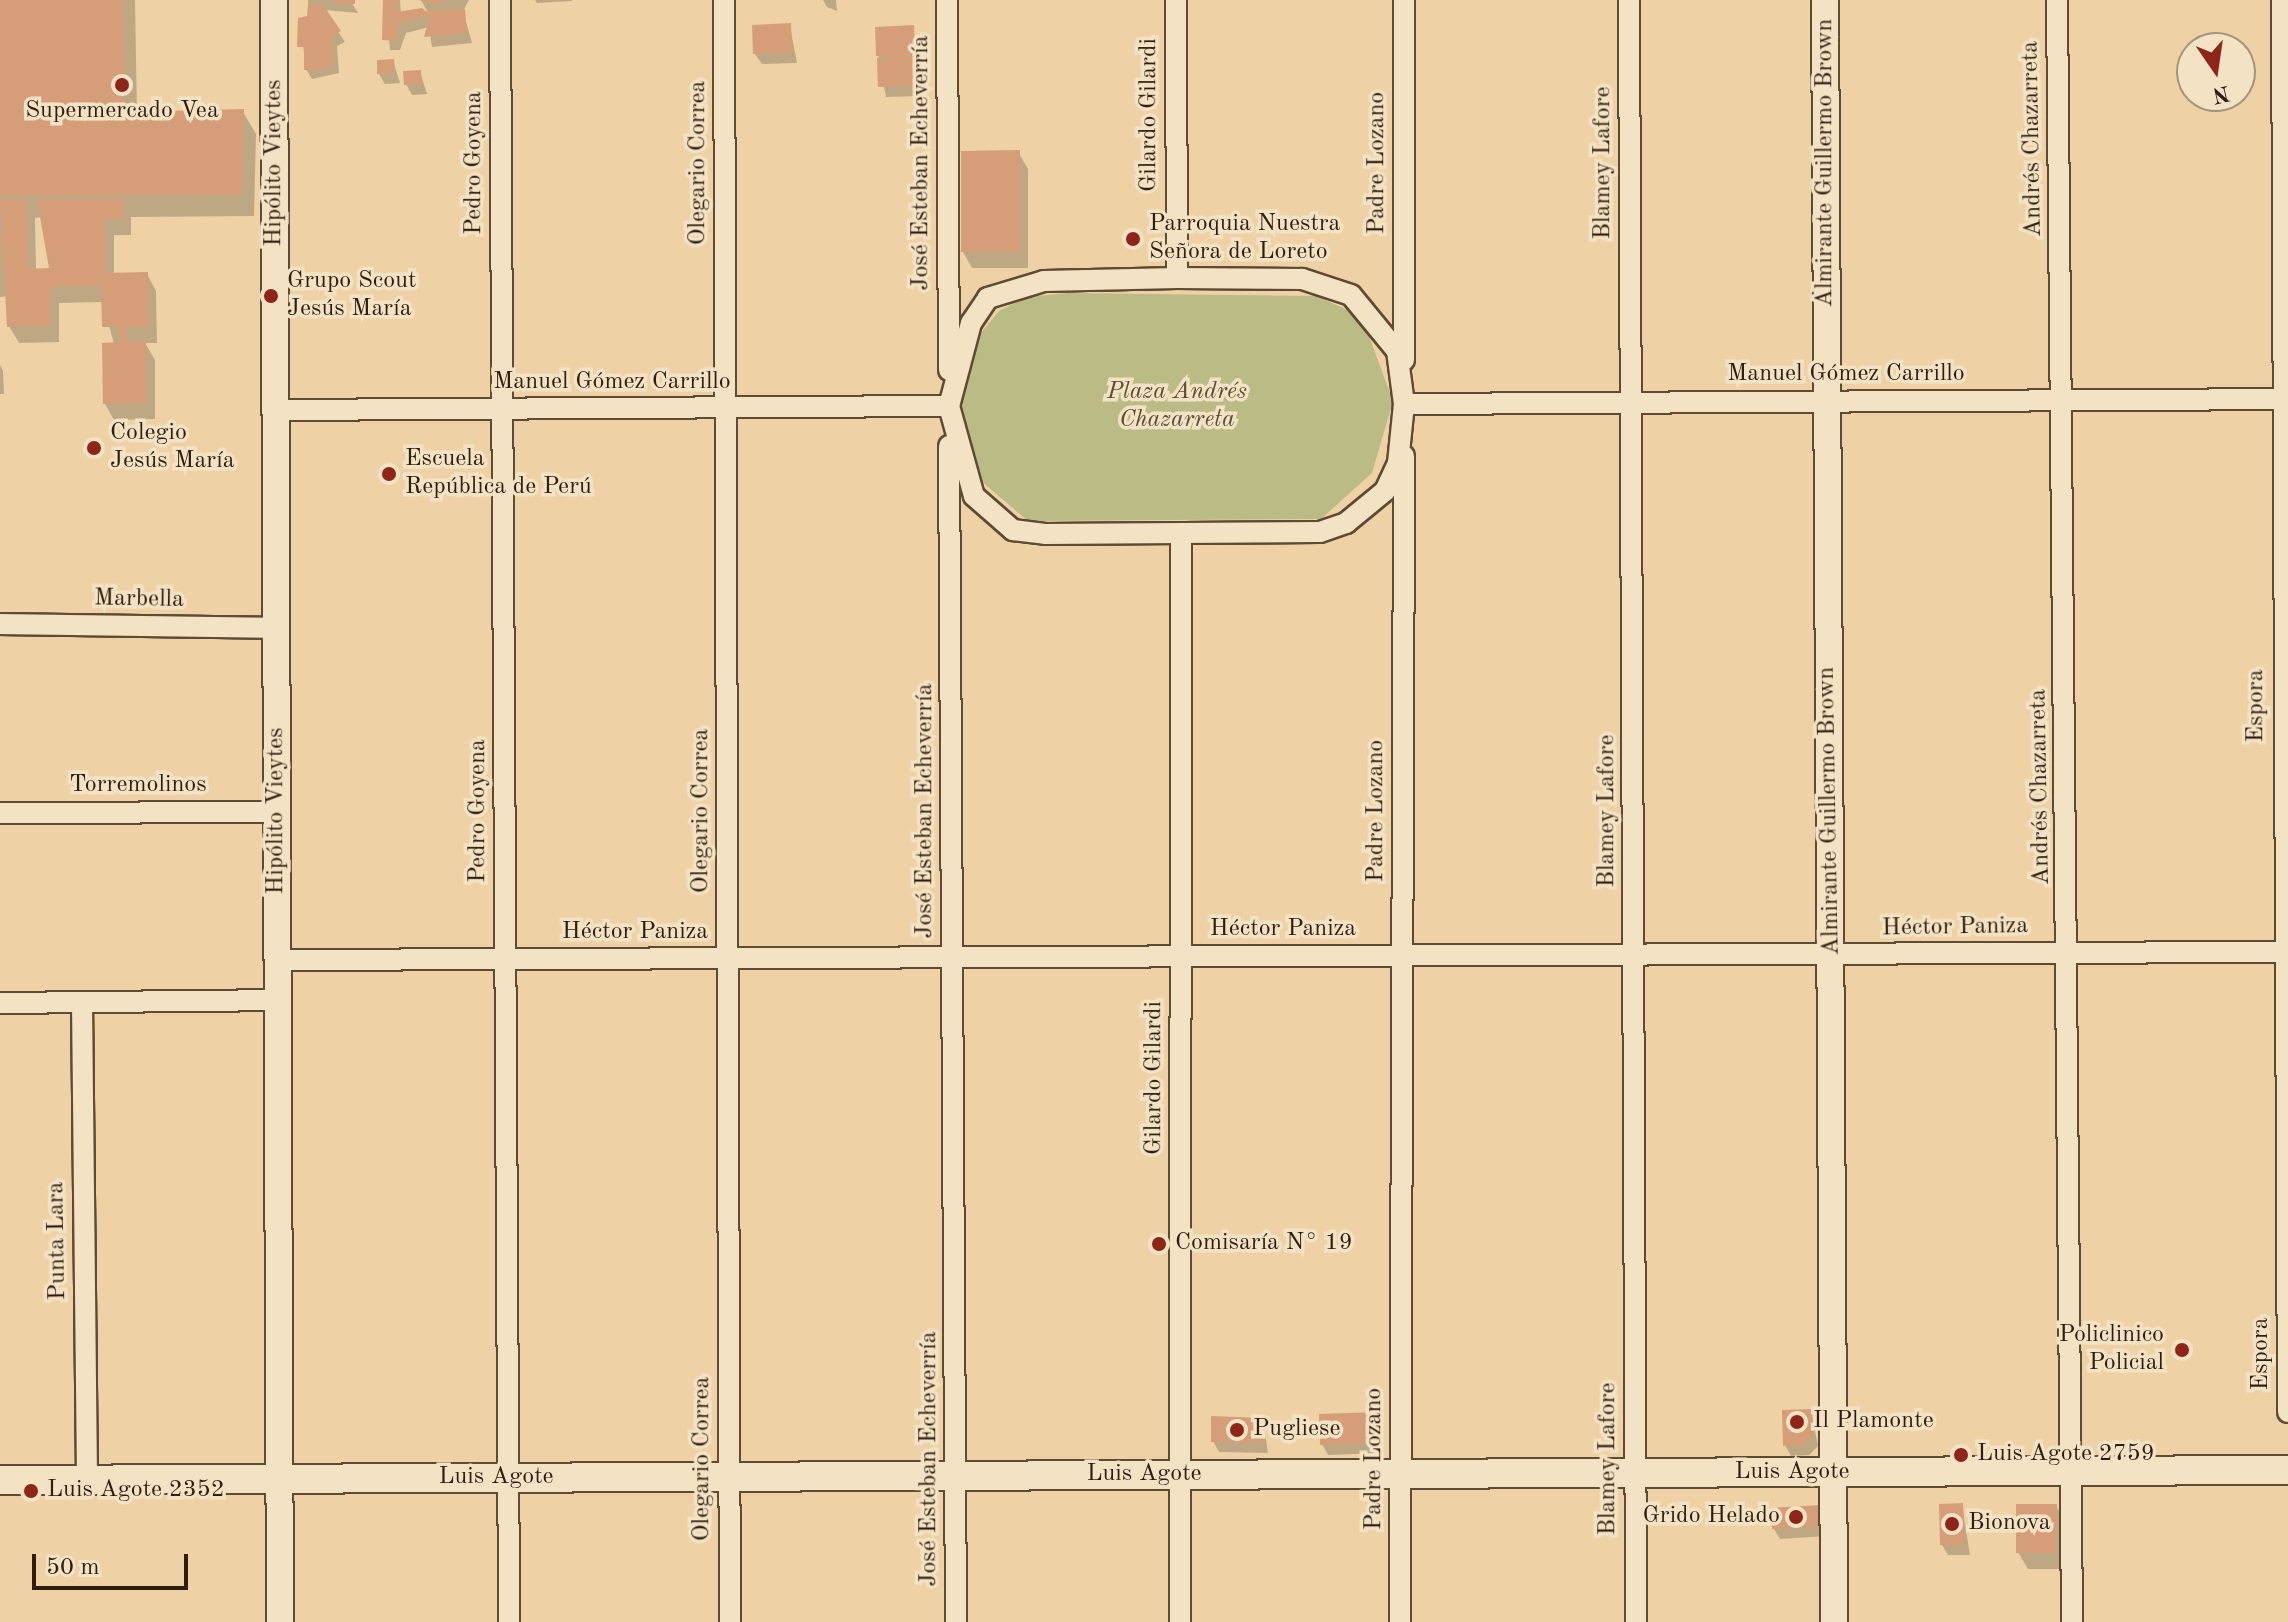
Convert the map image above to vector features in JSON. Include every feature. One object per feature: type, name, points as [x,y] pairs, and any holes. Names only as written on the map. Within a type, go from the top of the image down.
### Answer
[{"type":"main road","name":"Luis Agote","points":[[0,1480],[2288,1470]]},
{"type":"street","name":"Hipólito Vieytes","points":[[274,0],[280,1622]]},
{"type":"street","name":"Pedro Goyena","points":[[500,0],[509,1622]]},
{"type":"street","name":"Olegario Correa","points":[[724,0],[730,1622]]},
{"type":"street","name":"José Esteban Echeverría","points":[[947,0],[956,1622]]},
{"type":"street","name":"Gilardo Gilardi","points":[[1176,0],[1177,278]]},
{"type":"street","name":"Padre Lozano","points":[[1400,1622],[1404,0]]},
{"type":"street","name":"Blamey Lafore","points":[[1629,0],[1636,1622]]},
{"type":"street","name":"Almirante Guillermo Brown","points":[[1825,0],[1834,1622]]},
{"type":"street","name":"Andrés Chazarreta","points":[[2057,0],[2069,952],[2072,1622]]},
{"type":"street","name":"Espora","points":[[2282,0],[2288,1412]]},
{"type":"street","points":[[1177,278],[1302,279],[1351,295],[1397,351],[1404,404],[1398,463],[1385,491],[1346,523],[1320,532],[1181,533],[1013,530],[974,496],[949,406],[971,323],[988,298],[1044,281],[1177,278]]},
{"type":"street","name":"Manuel Gómez Carrillo","points":[[1404,404],[2285,399]]},
{"type":"street","name":"Manuel Gómez Carrillo","points":[[276,410],[949,406]]},
{"type":"street","name":"Gilardo Gilardi","points":[[1180,1622],[1181,533]]},
{"type":"street","name":"Marbella","points":[[0,624],[276,628]]},
{"type":"street","name":"Torremolinos","points":[[0,813],[277,812]]},
{"type":"street","name":"Héctor Paniza","points":[[278,960],[2286,952]]},
{"type":"street","points":[[0,1003],[279,1000]]},
{"type":"street","name":"Punta Lara","points":[[82,1002],[87,1479]]},
{"type":"green space","name":"Plaza Andrés Chazarreta","points":[[1069,293],[1316,296],[1345,309],[1364,323],[1393,401],[1372,473],[1321,519],[1028,521],[974,475],[961,407],[980,334],[999,311],[1026,297]]},
{"type":"building","points":[[0,0],[123,0],[125,112],[244,109],[242,195],[0,196]]},
{"type":"building","points":[[333,0],[355,0],[355,4],[336,4]]},
{"type":"building","points":[[383,0],[398,0],[397,12],[422,8],[431,15],[401,22],[395,41],[382,40]]},
{"type":"building","points":[[418,0],[446,0],[446,2],[432,3]]},
{"type":"building","points":[[308,4],[323,5],[341,31],[332,36],[334,63],[322,71],[304,70],[304,47],[297,47],[298,18],[307,16]]},
{"type":"building","points":[[465,9],[467,33],[424,37],[431,10]]},
{"type":"building","points":[[791,23],[792,53],[753,54],[752,25]]},
{"type":"building","points":[[914,25],[915,55],[876,56],[875,27]]},
{"type":"building","points":[[915,56],[916,86],[878,87],[877,58]]},
{"type":"building","points":[[394,59],[395,73],[377,74],[377,60]]},
{"type":"building","points":[[421,70],[422,84],[404,85],[403,71]]},
{"type":"building","points":[[1020,150],[1020,252],[961,252],[961,151]]},
{"type":"building","points":[[123,199],[123,219],[105,219],[106,273],[148,272],[149,327],[127,327],[127,342],[146,341],[147,403],[103,404],[102,343],[120,342],[120,327],[102,327],[101,286],[50,287],[51,326],[7,327],[0,200],[27,200],[28,269],[49,268],[37,200]]},
{"type":"building","name":"Il Plamonte","points":[[1812,1409],[1813,1435],[1803,1445],[1783,1446],[1782,1410]]},
{"type":"building","points":[[1377,1412],[1378,1443],[1320,1445],[1319,1414]]},
{"type":"building","name":"Pugliese","points":[[1211,1416],[1264,1418],[1263,1443],[1211,1442]]},
{"type":"building","name":"Bionova","points":[[1963,1503],[1965,1545],[1940,1545],[1939,1504]]},
{"type":"building","points":[[2016,1504],[2057,1504],[2057,1553],[2016,1553]]},
{"type":"building","name":"Grido Helado","points":[[1821,1505],[1822,1526],[1772,1529],[1770,1508]]},
{"type":"place","name":"Supermercado Vea","points":[[122,85]]},
{"type":"place","name":"Parroquia Nuestra Señora de Loreto","points":[[1133,239]]},
{"type":"place","name":"Grupo Scout Jesús María","points":[[271,296]]},
{"type":"place","name":"Colegio Jesús María","points":[[94,448]]},
{"type":"place","name":"Escuela República de Perú","points":[[389,474]]},
{"type":"place","name":"Comisaría N° 19","points":[[1159,1244]]},
{"type":"place","name":"Policlinico Policial","points":[[2182,1350]]},
{"type":"place","name":"Il Plamonte","points":[[1797,1422]]},
{"type":"place","name":"Pugliese","points":[[1237,1430]]},
{"type":"place","name":"Luis Agote 2759","points":[[1961,1455]]},
{"type":"place","name":"Luis Agote 2352","points":[[31,1491]]},
{"type":"place","name":"Grido Helado","points":[[1796,1517]]},
{"type":"place","name":"Bionova","points":[[1952,1524]]}]
